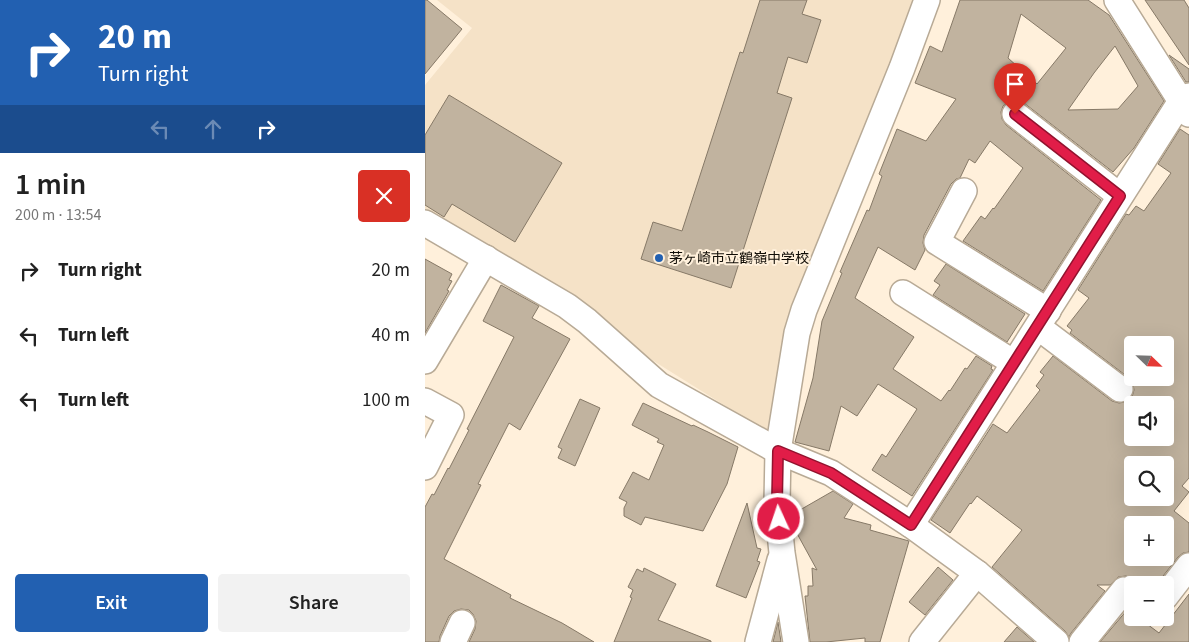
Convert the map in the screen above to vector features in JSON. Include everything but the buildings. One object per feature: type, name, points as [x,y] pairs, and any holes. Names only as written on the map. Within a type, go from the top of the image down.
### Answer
[{"type":"street","points":[[796,642],[782,553],[777,502],[778,451],[797,333],[804,310],[902,68],[927,0]]},
{"type":"street","points":[[911,525],[1120,196],[1186,104],[1117,0]]},
{"type":"street","points":[[1015,114],[1120,196]]},
{"type":"street","points":[[964,191],[937,242],[1043,319],[1120,389]]},
{"type":"street","points":[[425,222],[567,306],[659,384],[778,451],[831,473],[911,525],[977,574],[1056,642]]},
{"type":"street","points":[[425,361],[486,258]]},
{"type":"street","points":[[903,293],[1014,363]]},
{"type":"street","points":[[425,401],[451,415],[425,467]]},
{"type":"street","points":[[758,642],[782,553]]},
{"type":"street","points":[[1174,585],[1189,566]]},
{"type":"street","points":[[922,642],[977,574]]},
{"type":"street","points":[[1082,642],[1124,590]]},
{"type":"shaded area","name":"茅ヶ崎市立鶴嶺中学校","points":[[437,0],[916,0],[774,429],[767,432],[652,360],[580,302],[425,214],[425,85],[472,28]]},
{"type":"place","name":"茅ヶ崎市立鶴嶺中学校","points":[[659,258]]},
{"type":"route","points":[[779,519],[777,502],[778,451],[831,473],[911,525],[1120,196],[1015,114]]}]
